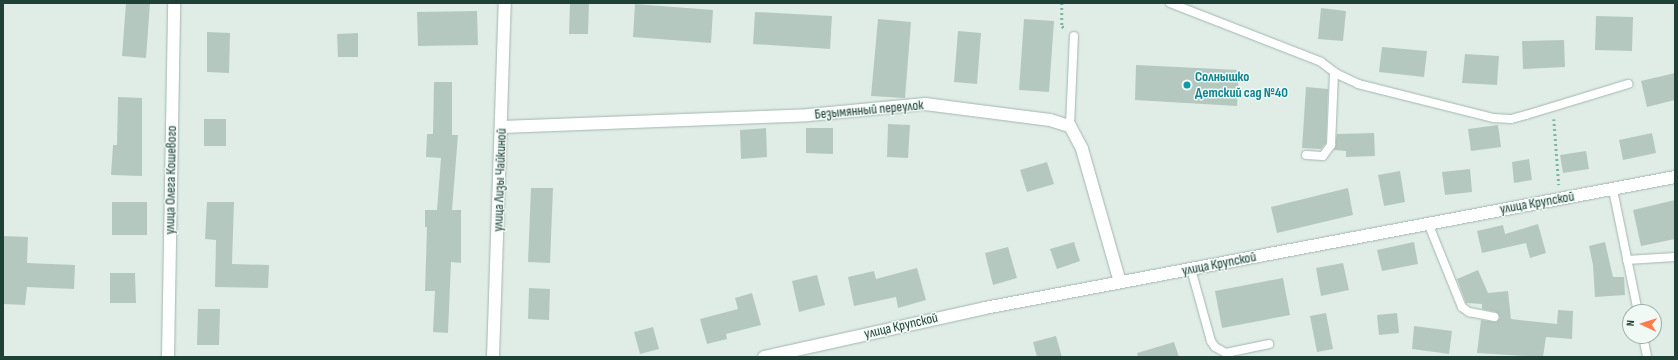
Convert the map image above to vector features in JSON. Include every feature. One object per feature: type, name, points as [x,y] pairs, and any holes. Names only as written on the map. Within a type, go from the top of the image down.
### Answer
[{"type":"street","name":"улица Олега Кошевого","points":[[168,357],[174,3]]},
{"type":"street","name":"улица Лизы Чайкиной","points":[[493,357],[502,127],[505,3]]},
{"type":"street","name":"Безымянный переулок","points":[[502,127],[808,115],[925,104],[1050,120],[1070,126]]},
{"type":"street","points":[[1070,126],[1082,149],[1120,282]]},
{"type":"street","name":"улица Крупской","points":[[764,357],[985,308],[1561,198],[1613,190],[1675,177]]},
{"type":"lane","points":[[1170,3],[1321,62],[1334,72],[1358,84],[1493,118],[1511,119],[1628,84]]},
{"type":"lane","points":[[1070,126],[1074,36]]},
{"type":"lane","points":[[1306,155],[1323,156],[1331,145],[1334,72]]},
{"type":"lane","points":[[1613,190],[1636,304]]},
{"type":"lane","points":[[1428,223],[1462,307],[1469,312],[1495,317]]},
{"type":"lane","points":[[1627,260],[1675,256]]},
{"type":"lane","points":[[1191,269],[1210,341],[1215,347],[1226,353],[1269,344]]},
{"type":"lane","points":[[1645,344],[1647,357]]},
{"type":"path","points":[[1062,3],[1062,26],[1074,36]]},
{"type":"path","points":[[1552,107],[1561,198]]},
{"type":"building","points":[[126,3],[150,3],[146,58],[122,56]]},
{"type":"building","points":[[570,3],[589,3],[588,34],[569,34]]},
{"type":"building","points":[[635,4],[713,10],[711,43],[633,37]]},
{"type":"building","points":[[1321,8],[1346,11],[1343,41],[1318,39]]},
{"type":"building","points":[[477,11],[478,45],[418,46],[417,12]]},
{"type":"building","points":[[755,12],[832,16],[830,49],[753,44]]},
{"type":"building","points":[[1596,16],[1633,17],[1632,51],[1595,50]]},
{"type":"building","points":[[878,19],[911,22],[905,98],[871,96]]},
{"type":"building","points":[[1024,19],[1054,21],[1049,92],[1019,90]]},
{"type":"building","points":[[958,31],[981,33],[977,84],[954,82]]},
{"type":"building","points":[[207,32],[230,33],[229,73],[207,72]]},
{"type":"building","points":[[358,33],[358,57],[338,57],[337,34]]},
{"type":"building","points":[[1564,40],[1565,67],[1523,69],[1522,41]]},
{"type":"building","points":[[1382,47],[1427,51],[1424,77],[1379,72]]},
{"type":"building","points":[[1465,54],[1499,56],[1497,85],[1462,83]]},
{"type":"building","name":"Солнышко Детский сад №40","points":[[1136,65],[1239,70],[1237,106],[1135,100]]},
{"type":"building","points":[[1675,73],[1675,100],[1647,107],[1641,81]]},
{"type":"building","points":[[434,82],[452,82],[452,135],[458,135],[452,210],[461,210],[461,263],[451,262],[448,333],[433,332],[435,291],[425,291],[427,227],[425,227],[425,210],[437,210],[441,158],[426,157],[427,134],[433,134]]},
{"type":"building","points":[[1306,87],[1328,89],[1326,143],[1321,149],[1302,148]]},
{"type":"building","points":[[118,97],[142,98],[142,176],[111,175],[113,145],[117,145]]},
{"type":"building","points":[[204,119],[226,119],[226,146],[204,146]]},
{"type":"building","points":[[888,124],[910,125],[908,158],[887,157]]},
{"type":"building","points":[[1498,125],[1501,147],[1471,151],[1468,129]]},
{"type":"building","points":[[766,128],[767,157],[741,159],[740,130]]},
{"type":"building","points":[[806,128],[833,128],[833,154],[806,153]]},
{"type":"building","points":[[1374,133],[1375,156],[1346,157],[1346,151],[1334,150],[1337,134]]},
{"type":"building","points":[[1652,133],[1656,153],[1623,160],[1619,140]]},
{"type":"building","points":[[1586,151],[1589,169],[1563,173],[1560,155]]},
{"type":"building","points":[[1529,159],[1532,180],[1514,183],[1512,162]]},
{"type":"building","points":[[1047,162],[1054,184],[1027,192],[1020,170]]},
{"type":"building","points":[[1470,169],[1472,192],[1445,195],[1442,172]]},
{"type":"building","points":[[1400,171],[1405,202],[1384,206],[1378,175]]},
{"type":"building","points":[[531,188],[553,188],[550,263],[528,262]]},
{"type":"building","points":[[1348,188],[1353,215],[1277,233],[1271,207]]},
{"type":"building","points":[[1675,200],[1675,239],[1641,246],[1633,210]]},
{"type":"building","points":[[112,202],[147,202],[147,235],[112,235]]},
{"type":"building","points":[[207,202],[234,202],[232,264],[269,265],[268,288],[215,287],[216,240],[205,239]]},
{"type":"building","points":[[1538,224],[1546,253],[1530,258],[1526,243],[1482,253],[1477,231],[1503,225],[1505,234]]},
{"type":"building","points":[[3,236],[28,237],[27,263],[75,265],[74,289],[27,287],[25,305],[3,304]]},
{"type":"building","points":[[1074,242],[1080,261],[1057,269],[1050,249]]},
{"type":"building","points":[[1414,242],[1418,264],[1382,271],[1377,250]]},
{"type":"building","points":[[1605,242],[1613,277],[1624,277],[1625,295],[1595,297],[1593,265],[1589,246]]},
{"type":"building","points":[[1008,247],[1017,278],[993,285],[985,253]]},
{"type":"building","points":[[1343,263],[1349,290],[1321,296],[1316,268]]},
{"type":"building","points":[[917,268],[926,300],[898,308],[896,297],[854,306],[848,277],[874,271],[876,279]]},
{"type":"building","points":[[1478,270],[1488,293],[1508,291],[1511,319],[1557,324],[1558,310],[1573,311],[1572,339],[1546,337],[1543,357],[1477,353],[1481,320],[1496,322],[1500,318],[1496,312],[1482,309],[1482,304],[1466,303],[1457,279]]},
{"type":"building","points":[[110,273],[135,273],[136,303],[110,303]]},
{"type":"building","points":[[817,275],[825,305],[799,312],[792,281]]},
{"type":"building","points":[[1283,278],[1290,315],[1222,328],[1215,291]]},
{"type":"building","points":[[529,288],[550,289],[549,320],[528,319]]},
{"type":"building","points":[[752,293],[761,325],[726,334],[727,339],[707,344],[700,319],[738,309],[735,298]]},
{"type":"building","points":[[198,309],[220,309],[219,345],[197,345]]},
{"type":"building","points":[[1326,313],[1333,349],[1317,352],[1310,316]]},
{"type":"building","points":[[1397,313],[1399,333],[1379,335],[1377,315]]},
{"type":"building","points":[[1414,326],[1452,331],[1449,354],[1412,349]]},
{"type":"building","points":[[653,327],[659,349],[640,354],[634,332]]},
{"type":"building","points":[[1056,336],[1062,357],[1037,357],[1033,342]]},
{"type":"building","points":[[1174,342],[1179,357],[1138,357],[1137,353]]},
{"type":"place","name":"Солнышко Детский сад №40","points":[[1187,85]]}]
